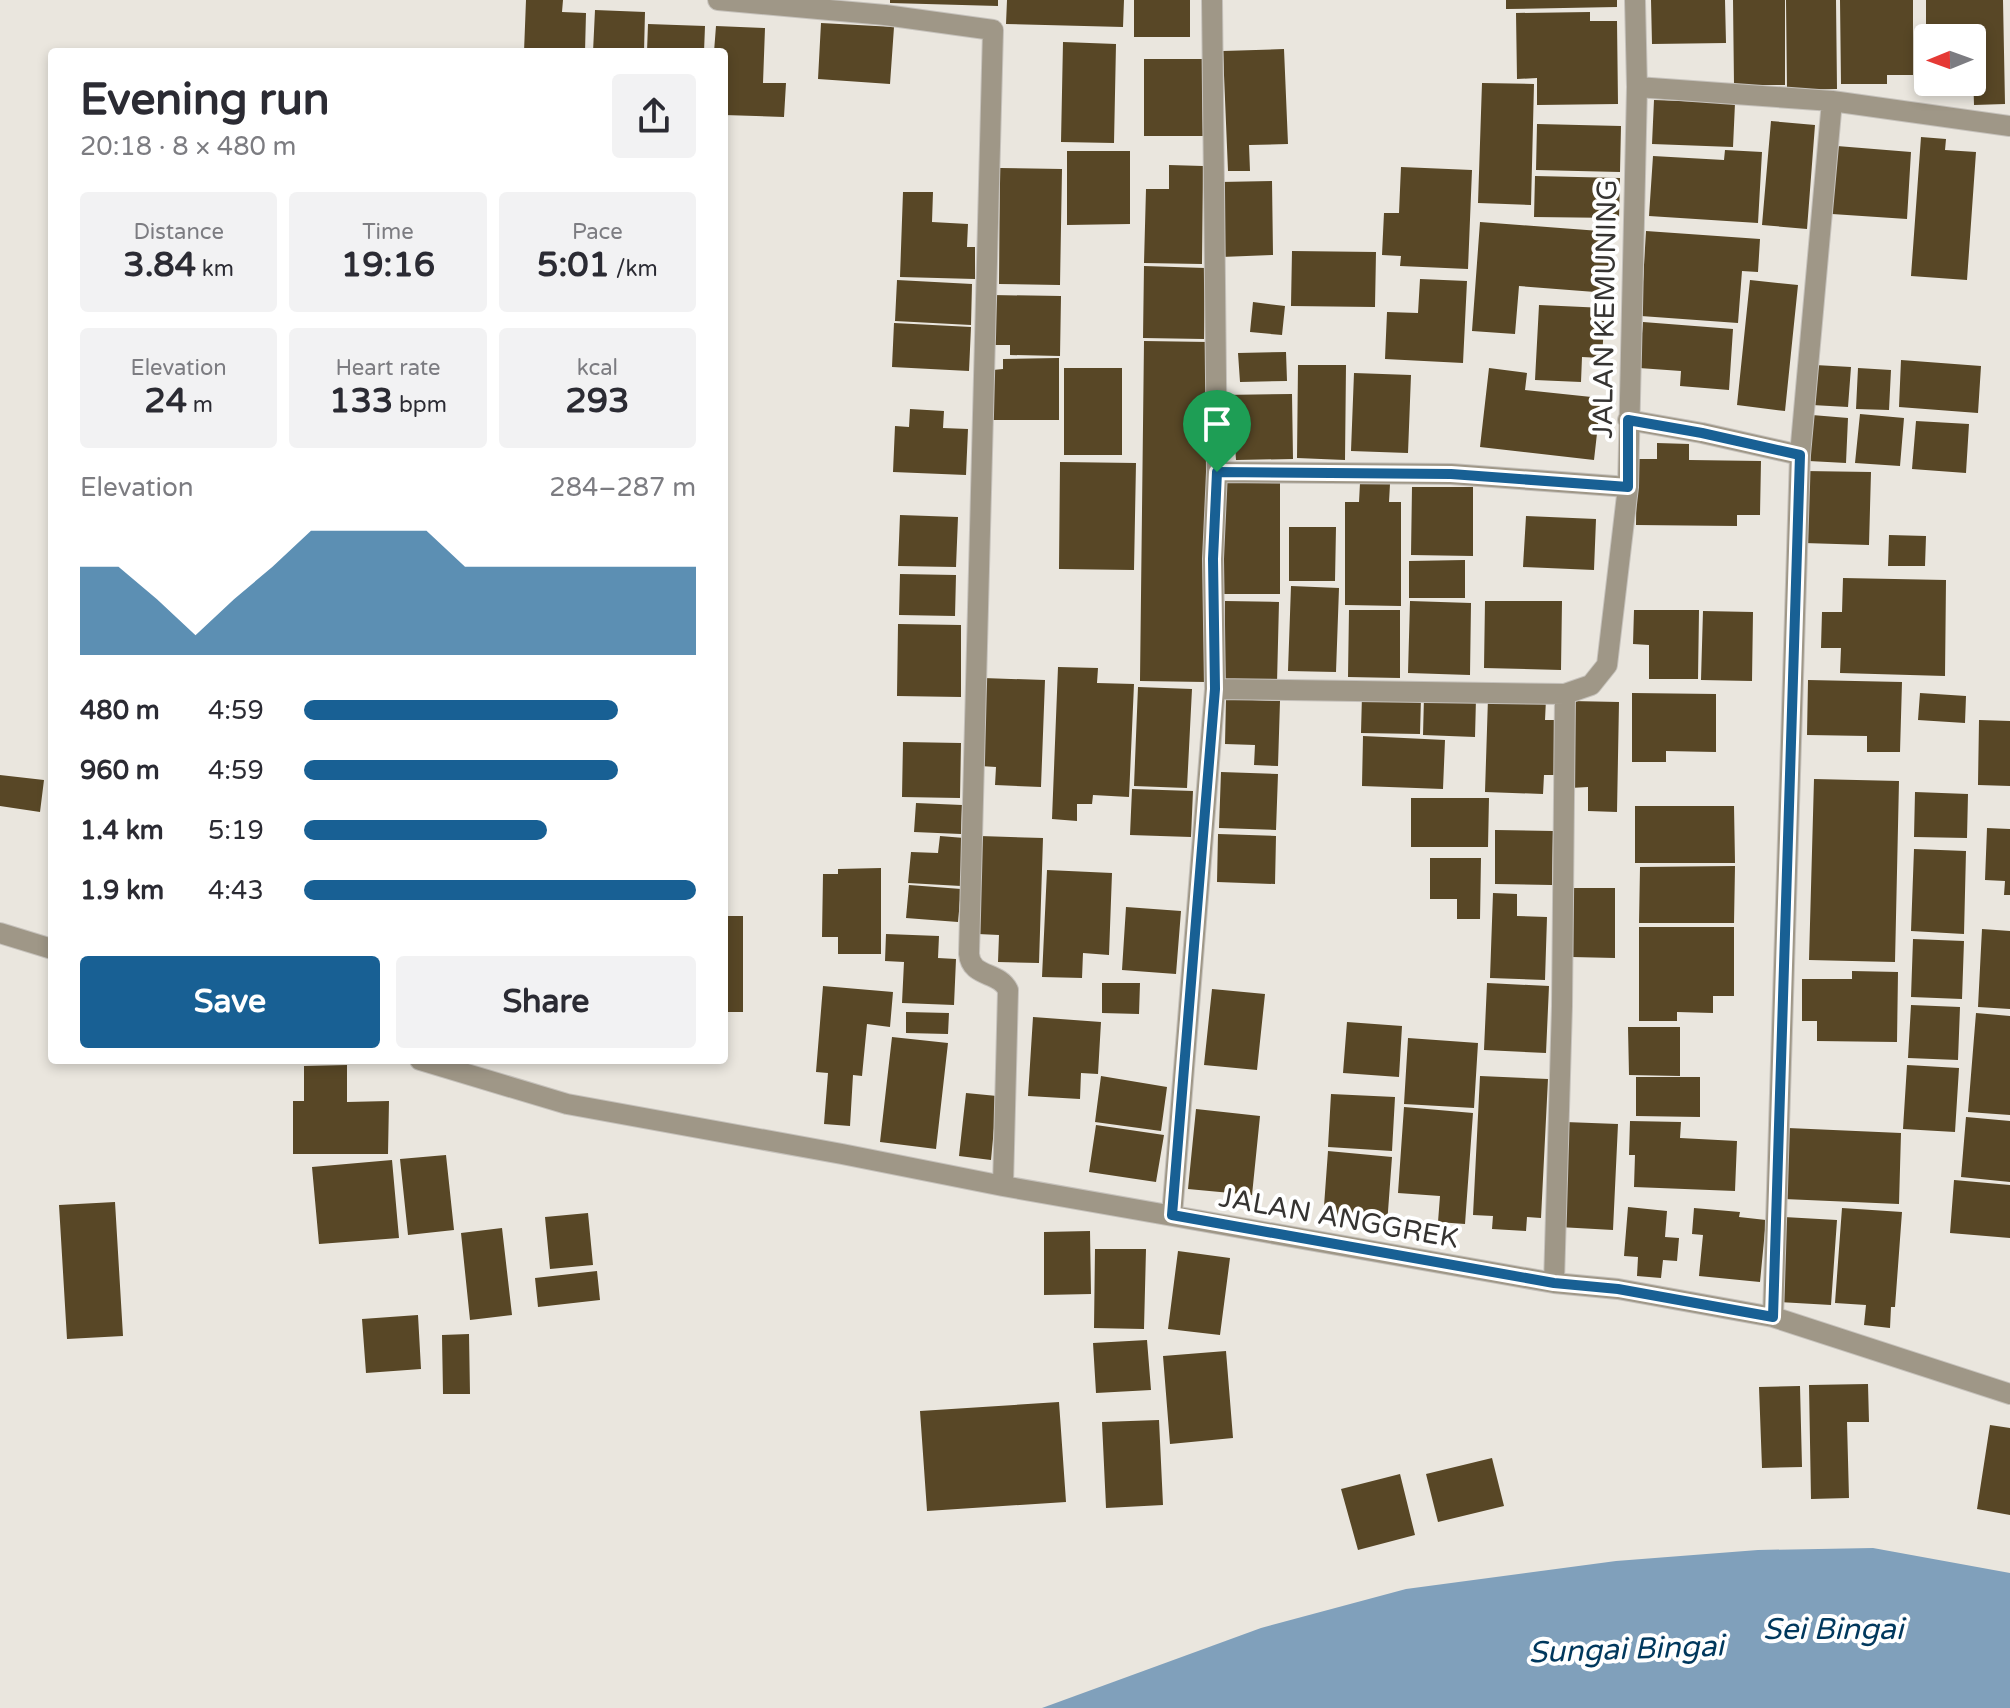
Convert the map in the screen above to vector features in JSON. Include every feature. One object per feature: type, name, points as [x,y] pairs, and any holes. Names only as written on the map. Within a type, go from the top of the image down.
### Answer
[{"type":"street","points":[[718,0],[885,7],[993,30],[969,954],[975,970],[1002,981],[1008,990],[1003,1186]]},
{"type":"street","points":[[1172,1215],[1215,689],[1213,559],[1217,472],[1212,0]]},
{"type":"street","name":"JALAN KEMUNING","points":[[1565,694],[1591,685],[1607,665],[1628,487],[1637,87],[1635,0]]},
{"type":"street","points":[[1637,87],[1832,101],[2010,126]]},
{"type":"street","points":[[1773,1317],[1800,455],[1832,101]]},
{"type":"street","points":[[1628,420],[1800,455]]},
{"type":"street","points":[[1217,472],[1451,474],[1628,487]]},
{"type":"street","points":[[1215,689],[1565,694],[1562,1006],[1554,1283]]},
{"type":"street","points":[[0,933],[48,948]]},
{"type":"street","name":"JALAN ANGGREK","points":[[433,1064],[567,1104],[1003,1186],[1554,1283],[1618,1289],[1773,1317],[2010,1394]]},
{"type":"water","name":"Sei Bingai","points":[[1873,1548],[2010,1573],[2010,1708],[1042,1708],[1261,1628],[1406,1589],[1616,1561],[1758,1550]]},
{"type":"building","points":[[526,0],[563,0],[562,12],[586,13],[585,48],[524,48]]},
{"type":"building","points":[[890,0],[998,0],[998,6],[890,3]]},
{"type":"building","points":[[1007,0],[1124,0],[1123,27],[1006,24]]},
{"type":"building","points":[[1134,0],[1190,0],[1190,37],[1134,37]]},
{"type":"building","points":[[1506,0],[1617,0],[1617,7],[1506,9]]},
{"type":"building","points":[[1651,0],[1725,0],[1726,43],[1652,44]]},
{"type":"building","points":[[1733,0],[1785,0],[1785,85],[1734,85]]},
{"type":"building","points":[[1786,0],[1836,0],[1837,89],[1787,90]]},
{"type":"building","points":[[1840,0],[1913,0],[1913,75],[1887,75],[1887,84],[1841,84]]},
{"type":"building","points":[[1926,0],[2003,0],[2005,104],[1974,105],[1974,96],[1986,96],[1986,24],[1926,24]]},
{"type":"building","points":[[595,10],[645,12],[644,48],[593,48]]},
{"type":"building","points":[[1590,12],[1590,21],[1617,21],[1618,104],[1537,105],[1537,78],[1517,79],[1516,13]]},
{"type":"building","points":[[821,23],[894,27],[890,84],[818,79]]},
{"type":"building","points":[[648,24],[705,26],[704,48],[647,48]]},
{"type":"building","points":[[716,26],[765,28],[763,83],[786,83],[784,117],[728,115],[728,48],[714,48]]},
{"type":"building","points":[[1063,42],[1116,44],[1114,143],[1061,142]]},
{"type":"building","points":[[1284,49],[1288,144],[1249,145],[1250,171],[1228,171],[1223,51]]},
{"type":"building","points":[[1144,59],[1202,59],[1203,136],[1144,136]]},
{"type":"building","points":[[1482,83],[1534,84],[1531,205],[1478,203]]},
{"type":"building","points":[[1654,100],[1735,103],[1733,147],[1652,144]]},
{"type":"building","points":[[1771,121],[1815,125],[1807,229],[1762,225]]},
{"type":"building","points":[[1537,124],[1621,126],[1620,172],[1536,170]]},
{"type":"building","points":[[1921,137],[1946,139],[1945,150],[1976,152],[1967,280],[1911,276]]},
{"type":"building","points":[[1837,146],[1911,152],[1907,219],[1832,214]]},
{"type":"building","points":[[1725,150],[1762,152],[1758,223],[1649,216],[1653,156],[1724,160]]},
{"type":"building","points":[[1067,151],[1130,151],[1130,224],[1067,225]]},
{"type":"building","points":[[1169,165],[1203,166],[1202,264],[1144,263],[1146,189],[1169,189]]},
{"type":"building","points":[[1401,167],[1472,170],[1468,269],[1400,266],[1401,256],[1382,255],[1384,213],[1399,213]]},
{"type":"building","points":[[1000,168],[1062,169],[1060,285],[999,284]]},
{"type":"building","points":[[1535,176],[1620,178],[1619,218],[1534,217]]},
{"type":"building","points":[[1272,181],[1273,255],[1221,257],[1220,182]]},
{"type":"building","points":[[903,192],[933,192],[932,222],[968,224],[967,247],[975,247],[975,279],[900,277]]},
{"type":"building","points":[[1480,222],[1613,232],[1608,293],[1519,286],[1515,334],[1472,331]]},
{"type":"building","points":[[1646,231],[1760,239],[1758,272],[1742,271],[1738,323],[1641,316]]},
{"type":"building","points":[[1292,251],[1376,252],[1375,307],[1291,306]]},
{"type":"building","points":[[1144,266],[1205,268],[1204,339],[1143,338]]},
{"type":"building","points":[[1420,279],[1467,281],[1463,363],[1385,359],[1387,312],[1418,313]]},
{"type":"building","points":[[897,280],[972,284],[971,325],[895,321]]},
{"type":"building","points":[[1750,280],[1798,285],[1785,411],[1737,405]]},
{"type":"building","points":[[992,295],[1061,296],[1060,356],[1010,355],[1010,345],[992,345]]},
{"type":"building","points":[[1253,302],[1285,306],[1282,335],[1250,332]]},
{"type":"building","points":[[1539,305],[1605,308],[1602,358],[1582,357],[1581,382],[1535,380]]},
{"type":"building","points":[[1643,322],[1733,329],[1729,390],[1680,386],[1681,371],[1639,368]]},
{"type":"building","points":[[894,323],[971,327],[969,371],[892,367]]},
{"type":"building","points":[[1144,341],[1209,342],[1206,682],[1140,681]]},
{"type":"building","points":[[1286,352],[1287,381],[1240,382],[1238,353]]},
{"type":"building","points":[[1059,358],[1059,420],[993,420],[993,370],[1003,369],[1003,359]]},
{"type":"building","points":[[1901,360],[1981,366],[1978,413],[1899,407]]},
{"type":"building","points":[[1298,365],[1346,365],[1345,460],[1297,458]]},
{"type":"building","points":[[1815,365],[1851,367],[1848,407],[1812,405]]},
{"type":"building","points":[[1064,368],[1122,368],[1122,455],[1064,455]]},
{"type":"building","points":[[1489,368],[1527,373],[1525,390],[1601,398],[1594,460],[1480,447]]},
{"type":"building","points":[[1858,368],[1891,370],[1889,410],[1856,409]]},
{"type":"building","points":[[1354,373],[1411,375],[1408,453],[1351,451]]},
{"type":"building","points":[[1292,394],[1293,459],[1236,460],[1235,446],[1223,446],[1222,395]]},
{"type":"building","points":[[910,409],[944,411],[943,428],[968,429],[966,475],[893,472],[895,426],[909,427]]},
{"type":"building","points":[[1860,414],[1904,418],[1900,466],[1855,463]]},
{"type":"building","points":[[1812,415],[1848,418],[1846,463],[1809,461]]},
{"type":"building","points":[[1916,421],[1969,424],[1966,473],[1912,469]]},
{"type":"building","points":[[1657,443],[1689,444],[1689,460],[1761,461],[1760,515],[1737,515],[1737,526],[1636,525],[1637,459],[1657,459]]},
{"type":"building","points":[[1060,462],[1136,463],[1134,570],[1059,569]]},
{"type":"building","points":[[1805,471],[1871,472],[1869,545],[1804,543]]},
{"type":"building","points":[[1222,476],[1280,477],[1280,594],[1221,594]]},
{"type":"building","points":[[1360,483],[1390,484],[1389,502],[1401,502],[1401,606],[1345,605],[1345,502],[1359,502]]},
{"type":"building","points":[[1412,487],[1473,487],[1473,556],[1411,555]]},
{"type":"building","points":[[900,515],[958,517],[956,567],[898,566]]},
{"type":"building","points":[[1526,516],[1596,519],[1594,570],[1523,567]]},
{"type":"building","points":[[1289,527],[1336,527],[1335,581],[1289,581]]},
{"type":"building","points":[[1889,535],[1926,536],[1925,566],[1888,566]]},
{"type":"building","points":[[1465,560],[1465,598],[1409,598],[1409,561]]},
{"type":"building","points":[[900,574],[956,575],[955,616],[899,615]]},
{"type":"building","points":[[1843,578],[1946,580],[1945,676],[1840,673],[1841,648],[1821,648],[1822,612],[1842,612]]},
{"type":"building","points":[[1291,586],[1339,588],[1336,672],[1288,671]]},
{"type":"building","points":[[1225,601],[1279,602],[1277,683],[1224,681]]},
{"type":"building","points":[[1410,601],[1471,603],[1470,675],[1408,673]]},
{"type":"building","points":[[1485,601],[1562,601],[1561,670],[1484,668]]},
{"type":"building","points":[[1349,610],[1400,610],[1400,678],[1348,677]]},
{"type":"building","points":[[1634,610],[1699,610],[1698,679],[1649,679],[1649,645],[1633,644]]},
{"type":"building","points":[[1703,611],[1753,612],[1752,681],[1701,680]]},
{"type":"building","points":[[898,624],[961,625],[961,697],[897,696]]},
{"type":"building","points":[[1058,667],[1098,668],[1097,683],[1134,684],[1129,797],[1093,795],[1092,804],[1077,804],[1077,821],[1052,819]]},
{"type":"building","points":[[983,678],[1045,680],[1041,787],[995,785],[996,767],[980,766]]},
{"type":"building","points":[[1808,680],[1902,682],[1900,752],[1867,752],[1867,736],[1807,735]]},
{"type":"building","points":[[1138,687],[1192,689],[1187,788],[1134,786]]},
{"type":"building","points":[[1632,693],[1716,694],[1716,752],[1666,751],[1666,762],[1632,762]]},
{"type":"building","points":[[1920,693],[1966,696],[1965,723],[1918,720]]},
{"type":"building","points":[[1362,695],[1421,697],[1420,734],[1361,733]]},
{"type":"building","points":[[1424,697],[1476,698],[1475,737],[1423,735]]},
{"type":"building","points":[[1488,698],[1546,699],[1545,720],[1556,720],[1554,775],[1544,775],[1543,794],[1485,792]]},
{"type":"building","points":[[1226,699],[1280,701],[1278,766],[1254,765],[1255,745],[1225,744]]},
{"type":"building","points":[[1571,701],[1619,702],[1617,812],[1588,811],[1588,787],[1570,788]]},
{"type":"building","points":[[1979,720],[2010,721],[2010,786],[1978,785]]},
{"type":"building","points":[[1363,736],[1445,740],[1443,789],[1362,786]]},
{"type":"building","points":[[903,742],[961,743],[960,798],[902,797]]},
{"type":"building","points":[[1221,772],[1278,774],[1276,830],[1219,828]]},
{"type":"building","points":[[0,775],[44,780],[40,812],[0,806]]},
{"type":"building","points":[[1814,779],[1899,781],[1895,962],[1809,960]]},
{"type":"building","points":[[1132,789],[1193,791],[1191,837],[1130,835]]},
{"type":"building","points":[[1915,792],[1968,794],[1967,838],[1914,837]]},
{"type":"building","points":[[1411,798],[1489,798],[1488,847],[1411,847]]},
{"type":"building","points":[[916,803],[962,805],[961,834],[914,832]]},
{"type":"building","points":[[1635,806],[1734,806],[1735,863],[1635,863]]},
{"type":"building","points":[[1987,828],[2010,829],[2010,895],[2004,895],[2005,881],[1985,880]]},
{"type":"building","points":[[1495,830],[1553,831],[1552,885],[1495,884]]},
{"type":"building","points":[[1218,834],[1276,836],[1275,884],[1217,882]]},
{"type":"building","points":[[940,836],[964,838],[961,886],[908,883],[911,852],[938,853]]},
{"type":"building","points":[[980,836],[1043,838],[1039,963],[998,962],[999,935],[978,934]]},
{"type":"building","points":[[1914,849],[1966,851],[1964,934],[1911,931]]},
{"type":"building","points":[[1430,858],[1481,858],[1480,919],[1457,919],[1457,899],[1430,899]]},
{"type":"building","points":[[1735,866],[1734,923],[1639,923],[1640,867]]},
{"type":"building","points":[[881,868],[881,954],[838,954],[838,937],[822,937],[823,874],[838,874],[838,869]]},
{"type":"building","points":[[1047,870],[1112,873],[1109,955],[1083,953],[1082,978],[1042,977]]},
{"type":"building","points":[[909,885],[961,889],[958,922],[906,918]]},
{"type":"building","points":[[1573,888],[1615,888],[1615,958],[1572,957]]},
{"type":"building","points":[[1493,893],[1517,894],[1517,916],[1547,917],[1545,980],[1490,978]]},
{"type":"building","points":[[1126,907],[1181,911],[1176,974],[1122,970]]},
{"type":"building","points":[[728,916],[743,916],[743,1012],[728,1012]]},
{"type":"building","points":[[1639,927],[1734,927],[1734,996],[1713,996],[1713,1013],[1677,1012],[1677,1021],[1639,1021]]},
{"type":"building","points":[[1982,929],[2010,931],[2010,1009],[1978,1007]]},
{"type":"building","points":[[886,934],[939,936],[938,958],[956,959],[954,1005],[902,1003],[904,962],[885,961]]},
{"type":"building","points":[[1913,939],[1964,941],[1962,999],[1911,997]]},
{"type":"building","points":[[1852,971],[1898,972],[1897,1042],[1817,1041],[1817,1021],[1802,1021],[1802,979],[1852,979]]},
{"type":"building","points":[[1102,983],[1140,983],[1139,1014],[1102,1013]]},
{"type":"building","points":[[1487,983],[1549,986],[1546,1053],[1484,1050]]},
{"type":"building","points":[[823,986],[893,992],[890,1027],[867,1024],[862,1076],[853,1075],[850,1126],[824,1124],[828,1073],[816,1072]]},
{"type":"building","points":[[1212,989],[1265,994],[1257,1070],[1204,1065]]},
{"type":"building","points":[[1911,1005],[1960,1007],[1958,1060],[1908,1058]]},
{"type":"building","points":[[906,1012],[949,1013],[948,1034],[906,1033]]},
{"type":"building","points":[[1976,1013],[2010,1016],[2010,1115],[1968,1112]]},
{"type":"building","points":[[1033,1017],[1101,1022],[1098,1074],[1081,1073],[1080,1099],[1028,1096]]},
{"type":"building","points":[[1347,1022],[1402,1026],[1399,1077],[1343,1073]]},
{"type":"building","points":[[1628,1027],[1680,1027],[1680,1076],[1629,1075]]},
{"type":"building","points":[[892,1037],[948,1043],[936,1149],[880,1142]]},
{"type":"building","points":[[1408,1038],[1478,1043],[1474,1108],[1404,1104]]},
{"type":"building","points":[[347,1065],[347,1102],[389,1101],[388,1154],[293,1154],[293,1101],[304,1101],[304,1066]]},
{"type":"building","points":[[1907,1065],[1959,1068],[1955,1132],[1903,1129]]},
{"type":"building","points":[[1101,1076],[1167,1087],[1161,1131],[1095,1122]]},
{"type":"building","points":[[1480,1076],[1548,1079],[1541,1218],[1527,1217],[1526,1231],[1492,1229],[1493,1216],[1473,1215]]},
{"type":"building","points":[[1636,1077],[1700,1077],[1700,1117],[1636,1116]]},
{"type":"building","points":[[966,1093],[997,1096],[991,1160],[959,1156]]},
{"type":"building","points":[[1331,1094],[1395,1097],[1392,1151],[1328,1147]]},
{"type":"building","points":[[1404,1107],[1473,1113],[1465,1224],[1438,1222],[1440,1196],[1398,1193]]},
{"type":"building","points":[[1196,1109],[1260,1116],[1252,1195],[1188,1189]]},
{"type":"building","points":[[1966,1117],[2010,1121],[2010,1182],[1961,1177]]},
{"type":"building","points":[[1630,1121],[1681,1122],[1680,1138],[1737,1141],[1735,1191],[1634,1187],[1635,1155],[1629,1155]]},
{"type":"building","points":[[1565,1122],[1618,1124],[1613,1230],[1559,1227]]},
{"type":"building","points":[[1096,1125],[1164,1135],[1156,1182],[1089,1172]]},
{"type":"building","points":[[1788,1128],[1901,1133],[1899,1204],[1784,1199]]},
{"type":"building","points":[[1328,1151],[1392,1157],[1387,1225],[1323,1220]]},
{"type":"building","points":[[446,1155],[454,1230],[408,1235],[400,1159]]},
{"type":"building","points":[[392,1160],[399,1238],[319,1244],[312,1167]]},
{"type":"building","points":[[1954,1180],[2010,1185],[2010,1238],[1950,1233]]},
{"type":"building","points":[[115,1202],[123,1336],[67,1339],[59,1205]]},
{"type":"building","points":[[1628,1207],[1667,1211],[1665,1237],[1679,1238],[1677,1261],[1663,1260],[1661,1278],[1637,1276],[1638,1257],[1624,1256]]},
{"type":"building","points":[[1694,1208],[1740,1212],[1739,1217],[1766,1220],[1760,1282],[1699,1276],[1703,1235],[1692,1234]]},
{"type":"building","points":[[1842,1208],[1902,1212],[1895,1307],[1891,1307],[1890,1328],[1864,1325],[1866,1305],[1835,1303]]},
{"type":"building","points":[[588,1213],[593,1265],[550,1269],[545,1217]]},
{"type":"building","points":[[1784,1217],[1837,1220],[1831,1305],[1779,1302]]},
{"type":"building","points":[[502,1228],[512,1315],[470,1320],[461,1233]]},
{"type":"building","points":[[1090,1231],[1091,1294],[1044,1295],[1044,1232]]},
{"type":"building","points":[[1095,1249],[1146,1249],[1144,1329],[1094,1328]]},
{"type":"building","points":[[1178,1251],[1230,1258],[1220,1335],[1168,1329]]},
{"type":"building","points":[[597,1271],[600,1300],[538,1307],[535,1278]]},
{"type":"building","points":[[418,1315],[421,1369],[366,1373],[362,1319]]},
{"type":"building","points":[[469,1334],[470,1394],[443,1394],[442,1335]]},
{"type":"building","points":[[1147,1340],[1151,1390],[1096,1393],[1093,1343]]},
{"type":"building","points":[[1226,1351],[1233,1438],[1170,1444],[1163,1356]]},
{"type":"building","points":[[1868,1384],[1869,1422],[1847,1422],[1849,1498],[1811,1499],[1809,1385]]},
{"type":"building","points":[[1800,1386],[1802,1467],[1762,1468],[1759,1387]]},
{"type":"building","points":[[1059,1402],[1066,1502],[927,1511],[920,1411]]},
{"type":"building","points":[[1159,1420],[1163,1505],[1106,1508],[1102,1422]]},
{"type":"building","points":[[1990,1425],[2010,1428],[2010,1515],[1977,1509]]},
{"type":"building","points":[[1492,1458],[1504,1506],[1438,1522],[1426,1474]]},
{"type":"building","points":[[1400,1474],[1415,1535],[1358,1550],[1341,1489]]},
{"type":"route","points":[[1628,420],[1800,455],[1773,1317],[1618,1289],[1554,1283],[1172,1215],[1215,689],[1213,559],[1217,472],[1451,474],[1628,487],[1628,420]]},
{"type":"water label","name":"Sungai Bingai","points":[[1626,1649]]}]
